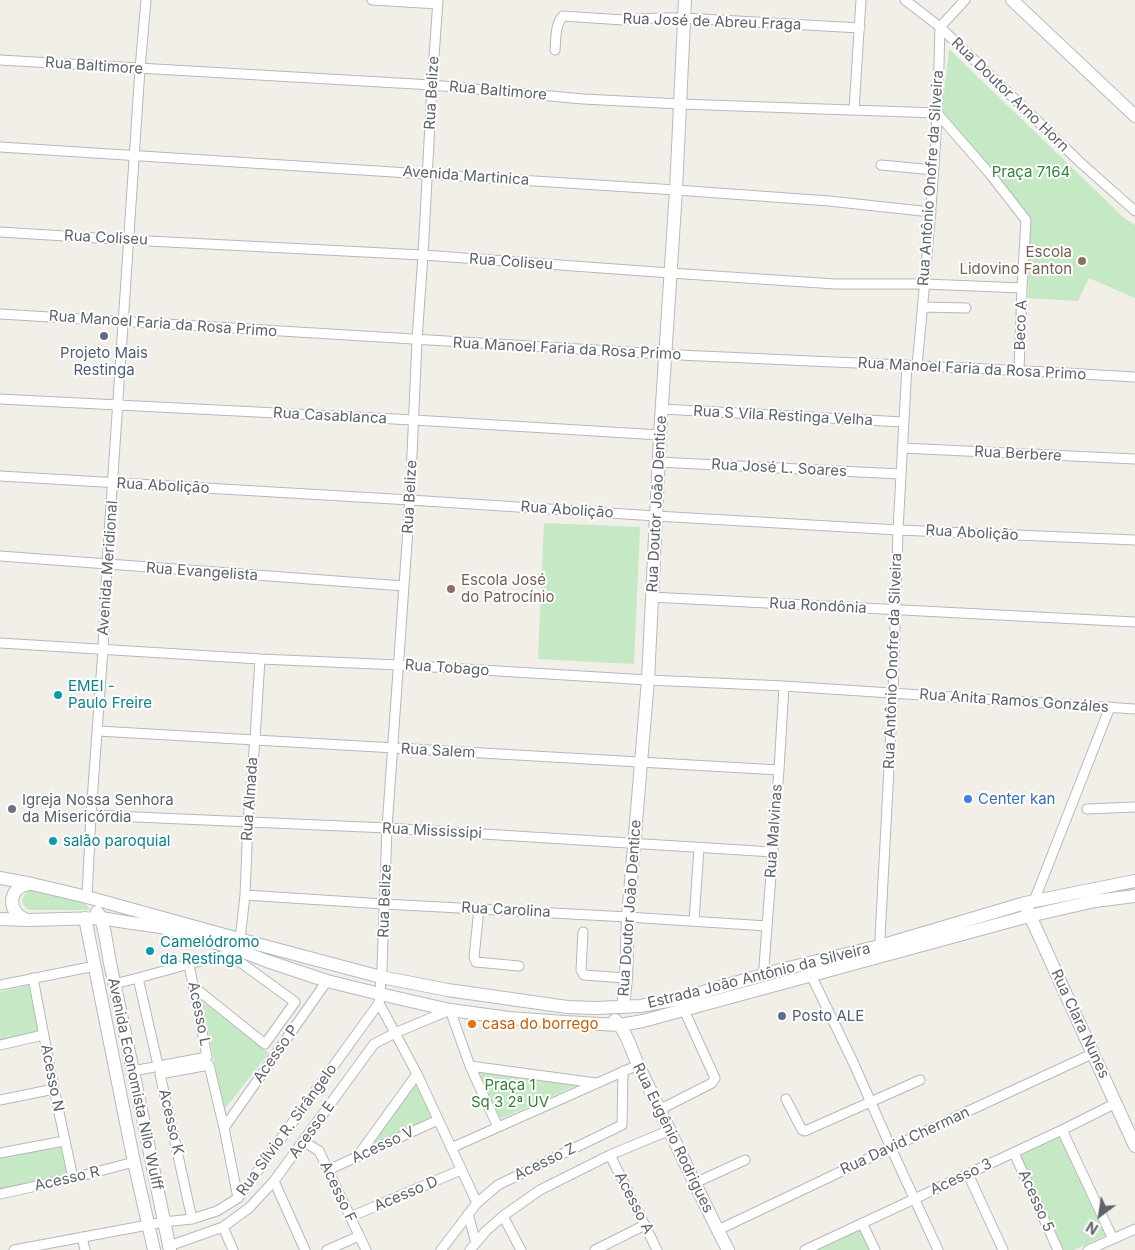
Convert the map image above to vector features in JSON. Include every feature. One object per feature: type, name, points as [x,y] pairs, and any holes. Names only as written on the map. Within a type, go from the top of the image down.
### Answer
[{"type":"main road","name":"Rua Doutor João Dentice","points":[[623,1007],[628,917],[648,680],[658,462],[676,190],[685,0]]},
{"type":"main road","points":[[1012,0],[1135,116]]},
{"type":"main road","name":"Estrada João Antônio da Silveira","points":[[0,878],[87,897],[233,947],[267,962],[383,998],[509,1018],[620,1025],[684,1010],[742,988],[880,951],[1096,901],[1135,896]]},
{"type":"main road","name":"Estrada João Antônio da Silveira","points":[[880,951],[1029,902],[1135,881]]},
{"type":"main road","points":[[28,920],[22,918],[14,911],[12,900],[17,889],[26,884],[32,884]]},
{"type":"main road","points":[[87,897],[101,918]]},
{"type":"main road","name":"Rua Clara Nunes","points":[[1029,902],[1029,916],[1135,1146]]},
{"type":"main road","name":"Avenida Economista Nilo Wulff","points":[[85,918],[134,1162],[154,1250]]},
{"type":"main road","name":"Estrada João Antônio da Silveira","points":[[0,919],[101,918],[161,927],[233,947],[381,977],[448,990],[567,1007],[640,1006],[742,988],[766,975],[782,976]]},
{"type":"main road","name":"Avenida Economista Nilo Wulff","points":[[101,918],[170,1248]]},
{"type":"main road","points":[[108,948],[112,933],[124,924],[132,923]]},
{"type":"main road","points":[[383,998],[398,988],[426,991],[448,990]]},
{"type":"main road","points":[[596,1008],[611,1016],[620,1025]]},
{"type":"main road","name":"Rua Eugênio Rodrigues","points":[[620,1025],[728,1250]]},
{"type":"street","name":"Avenida Meridional","points":[[87,897],[146,0]]},
{"type":"street","points":[[372,0],[438,2]]},
{"type":"street","points":[[854,110],[862,0]]},
{"type":"street","name":"Rua Doutor Arno Horn","points":[[905,0],[940,27],[1082,164],[1135,211]]},
{"type":"street","points":[[940,27],[965,0]]},
{"type":"street","name":"Rua Belize","points":[[383,998],[381,977],[387,828],[410,500],[417,340],[438,2]]},
{"type":"street","name":"Rua José de Abreu Fraga","points":[[555,50],[558,26],[563,16],[623,20],[684,18],[860,28]]},
{"type":"street","name":"Rua Antônio Onofre da Silveira","points":[[917,366],[926,284],[934,170],[940,27]]},
{"type":"street","name":"Rua Baltimore","points":[[0,60],[432,85],[582,99],[937,113]]},
{"type":"street","name":"Beco A","points":[[937,113],[990,174],[1026,220],[1019,370]]},
{"type":"street","name":"Avenida Martinica","points":[[0,147],[676,190],[829,201],[931,212]]},
{"type":"street","points":[[881,165],[934,170]]},
{"type":"street","name":"Rua Coliseu","points":[[0,232],[423,255],[835,284],[926,284],[1022,288]]},
{"type":"street","points":[[923,307],[966,308]]},
{"type":"street","name":"Rua Manoel Faria da Rosa Primo","points":[[0,314],[417,340],[666,354],[1019,370],[1135,378]]},
{"type":"street","name":"Rua Antônio Onofre da Silveira","points":[[880,951],[893,693],[900,474],[907,365]]},
{"type":"street","name":"Rua Casablanca","points":[[0,399],[414,420],[660,435]]},
{"type":"street","name":"Rua S Vila Restinga Velha","points":[[662,409],[903,422]]},
{"type":"street","name":"Rua Berbere","points":[[902,448],[1135,459]]},
{"type":"street","name":"Rua José L. Soares","points":[[658,462],[900,474]]},
{"type":"street","name":"Rua Abolição","points":[[0,476],[898,530],[1135,540]]},
{"type":"street","name":"Rua Evangelista","points":[[0,556],[404,586]]},
{"type":"street","name":"Rua Rondônia","points":[[651,597],[1135,622]]},
{"type":"street","name":"Rua Tobago","points":[[0,643],[893,693]]},
{"type":"street","name":"Rua Almada","points":[[233,947],[245,895],[248,822],[260,659]]},
{"type":"street","name":"Rua Malvinas","points":[[766,975],[764,966],[784,686]]},
{"type":"street","name":"Rua Anita Ramos Gonzáles","points":[[893,693],[1135,709]]},
{"type":"street","points":[[1029,902],[1110,707]]},
{"type":"street","name":"Rua Salem","points":[[98,731],[779,770]]},
{"type":"street","points":[[1087,809],[1135,807]]},
{"type":"street","name":"Rua Mississipi","points":[[91,815],[387,828],[773,852]]},
{"type":"street","points":[[694,921],[699,848]]},
{"type":"street","name":"Rua Carolina","points":[[245,895],[767,926]]},
{"type":"street","points":[[479,909],[474,960],[476,962],[519,966]]},
{"type":"street","points":[[583,932],[582,973],[584,975],[626,978]]},
{"type":"street","points":[[190,964],[233,947],[296,1002],[264,1044],[194,987]]},
{"type":"street","name":"Acesso L","points":[[114,984],[190,964],[208,1061]]},
{"type":"street","points":[[0,985],[95,966]]},
{"type":"street","points":[[809,970],[854,1064],[938,1250]]},
{"type":"street","name":"Acesso N","points":[[33,978],[64,1141],[73,1178]]},
{"type":"street","points":[[138,978],[158,1065]]},
{"type":"street","name":"Acesso P","points":[[224,1128],[327,981]]},
{"type":"street","points":[[383,998],[395,1033],[417,1074],[477,1203]]},
{"type":"street","name":"Rua Sílvio R. Sirângelo","points":[[14,1250],[192,1218],[217,1211],[238,1198],[383,998]]},
{"type":"street","points":[[450,1010],[470,1066],[498,1127]]},
{"type":"street","name":"Acesso E","points":[[170,1248],[223,1227],[249,1208],[274,1181],[374,1044],[450,1010]]},
{"type":"street","points":[[660,1109],[712,1083],[715,1078],[684,1010]]},
{"type":"street","points":[[0,1045],[43,1035]]},
{"type":"street","name":"Rua David Cherman","points":[[718,1230],[1094,1054]]},
{"type":"street","points":[[133,1071],[158,1065],[208,1061],[238,1198]]},
{"type":"street","name":"Acesso K","points":[[192,1218],[160,1074],[208,1061]]},
{"type":"street","points":[[451,1148],[638,1065]]},
{"type":"street","points":[[470,1066],[597,1083]]},
{"type":"street","name":"Acesso Z","points":[[441,1250],[477,1203],[498,1185],[622,1125],[623,1071]]},
{"type":"street","points":[[357,1157],[417,1074]]},
{"type":"street","points":[[786,1099],[802,1130],[805,1131],[920,1080]]},
{"type":"street","points":[[0,1100],[54,1089]]},
{"type":"street","name":"Acesso 3","points":[[805,1250],[1116,1104]]},
{"type":"street","name":"Acesso V","points":[[328,1170],[438,1120]]},
{"type":"street","points":[[473,1246],[486,1231],[540,1190],[610,1155],[670,1130]]},
{"type":"street","points":[[1062,1130],[1114,1239]]},
{"type":"street","points":[[0,1153],[64,1141]]},
{"type":"street","name":"Acesso F","points":[[304,1141],[319,1151],[366,1250]]},
{"type":"street","name":"Acesso 5","points":[[1014,1152],[1058,1250]]},
{"type":"street","name":"Acesso A","points":[[610,1155],[657,1250]]},
{"type":"street","points":[[695,1183],[745,1160]]},
{"type":"street","name":"Acesso R","points":[[0,1194],[134,1162]]},
{"type":"street","name":"Acesso D","points":[[350,1217],[461,1170]]},
{"type":"street","points":[[968,1174],[1003,1250]]},
{"type":"street","points":[[274,1181],[305,1250]]},
{"type":"street","points":[[468,1214],[473,1246]]},
{"type":"street","points":[[504,1216],[521,1250]]},
{"type":"street","points":[[862,1223],[875,1250]]},
{"type":"street","points":[[595,1250],[645,1225]]},
{"type":"street","points":[[223,1227],[233,1250]]},
{"type":"street","points":[[1088,1250],[1135,1229]]},
{"type":"street","points":[[327,1250],[359,1236]]},
{"type":"street","points":[[82,1237],[85,1250]]},
{"type":"green space","name":"Praça 7164","points":[[949,49],[1124,218],[1135,225],[1135,298],[1089,278],[1078,301],[1028,298],[1030,222],[942,111]]},
{"type":"green space","points":[[544,523],[640,527],[634,664],[538,659]]},
{"type":"green space","points":[[29,891],[84,901],[90,910],[29,910],[24,906],[22,900]]},
{"type":"green space","points":[[29,985],[39,1032],[0,1041],[0,992]]},
{"type":"green space","points":[[202,1001],[269,1053],[224,1110]]},
{"type":"green space","name":"Praça 1 Sq 3 2ª UV","points":[[478,1071],[578,1085],[500,1119]]},
{"type":"green space","points":[[415,1082],[432,1117],[368,1148]]},
{"type":"green space","points":[[1060,1136],[1106,1235],[1074,1250],[1064,1250],[1020,1155]]},
{"type":"green space","points":[[62,1144],[68,1175],[0,1190],[0,1157]]},
{"type":"green space","points":[[860,1229],[870,1250],[816,1250]]},
{"type":"place","name":"Escola Lidovino Fanton","points":[[1082,261]]},
{"type":"place","name":"Projeto Mais Restinga","points":[[104,336]]},
{"type":"place","name":"Escola José do Patrocínio","points":[[451,589]]},
{"type":"place","name":"EMEI - Paulo Freire","points":[[58,695]]},
{"type":"place","name":"Center kan","points":[[968,799]]},
{"type":"place","name":"Igreja Nossa Senhora da Misericórdia","points":[[12,809]]},
{"type":"place","name":"salão paroquial","points":[[53,841]]},
{"type":"place","name":"Camelódromo da Restinga","points":[[150,951]]},
{"type":"place","name":"Posto ALE","points":[[782,1016]]},
{"type":"place","name":"casa do borrego","points":[[472,1024]]}]
